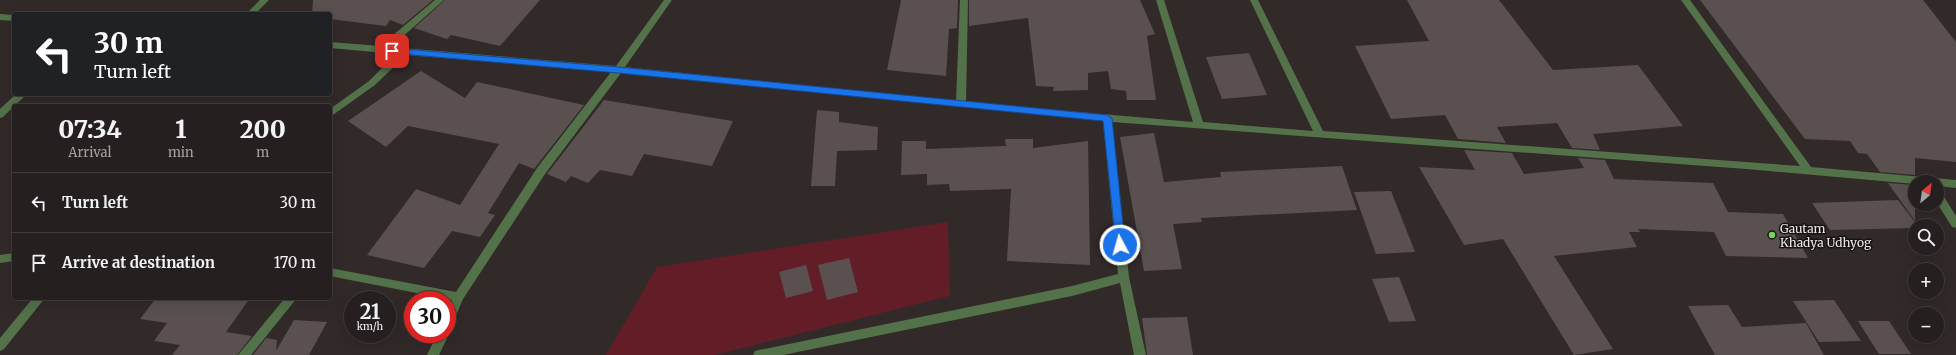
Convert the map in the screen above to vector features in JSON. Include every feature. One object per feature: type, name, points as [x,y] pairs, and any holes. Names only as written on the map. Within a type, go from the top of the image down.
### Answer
[{"type":"street","points":[[252,12],[265,0]]},
{"type":"street","points":[[382,50],[440,0]]},
{"type":"street","points":[[456,304],[541,171],[618,70],[668,0]]},
{"type":"street","points":[[961,105],[964,0]]},
{"type":"street","points":[[1160,0],[1199,126]]},
{"type":"street","points":[[1254,0],[1320,135]]},
{"type":"street","points":[[1685,0],[1807,169]]},
{"type":"street","points":[[0,17],[12,18]]},
{"type":"street","points":[[332,45],[618,70],[961,105],[1199,126],[1807,169],[1908,180]]},
{"type":"street","points":[[332,113],[372,83],[403,52]]},
{"type":"street","points":[[0,115],[20,96]]},
{"type":"street","points":[[1107,118],[1124,277],[1140,355]]},
{"type":"street","points":[[1944,183],[1956,184]]},
{"type":"street","points":[[1944,206],[1956,224]]},
{"type":"street","points":[[0,259],[12,257]]},
{"type":"street","points":[[332,272],[459,297]]},
{"type":"street","points":[[759,355],[1064,292],[1124,277]]},
{"type":"street","points":[[0,346],[38,300]]},
{"type":"street","points":[[244,355],[290,300]]},
{"type":"street","points":[[433,355],[439,343]]},
{"type":"shaded area","points":[[948,222],[950,296],[715,355],[606,355],[657,267]]},
{"type":"building","points":[[313,0],[433,0],[403,25],[390,20],[386,26],[332,19],[332,12],[312,12]]},
{"type":"building","points":[[445,0],[540,0],[500,46],[451,35],[447,39],[414,28]]},
{"type":"building","points":[[901,0],[958,0],[957,28],[949,29],[946,76],[887,70]]},
{"type":"building","points":[[969,0],[1140,0],[1155,34],[1147,36],[1156,100],[1127,100],[1126,91],[1111,89],[1108,71],[1088,73],[1088,90],[1053,91],[1054,87],[1036,86],[1028,18],[969,26]]},
{"type":"building","points":[[1407,0],[1499,0],[1553,70],[1638,65],[1683,126],[1593,134],[1600,150],[1572,148],[1557,123],[1497,127],[1506,143],[1458,139],[1445,115],[1391,119],[1355,46],[1429,41]]},
{"type":"building","points":[[1700,0],[1923,0],[1956,42],[1956,162],[1915,158],[1915,175],[1880,172],[1867,154],[1858,153],[1850,141],[1805,139]]},
{"type":"building","points":[[1249,53],[1267,95],[1222,99],[1206,57]]},
{"type":"building","points":[[421,71],[465,98],[477,82],[584,105],[534,169],[519,163],[488,213],[495,215],[480,237],[452,231],[424,268],[367,255],[416,189],[460,205],[499,144],[408,126],[386,147],[348,121]]},
{"type":"building","points":[[604,100],[733,121],[712,166],[644,154],[632,176],[600,170],[588,183],[571,176],[566,182],[547,174]]},
{"type":"building","points":[[817,110],[839,112],[839,122],[878,127],[877,150],[837,151],[835,186],[811,186]]},
{"type":"building","points":[[1154,133],[1164,182],[1221,177],[1220,172],[1342,166],[1357,210],[1201,218],[1202,222],[1173,224],[1182,269],[1144,271],[1120,137]]},
{"type":"building","points":[[1005,139],[1033,139],[1033,148],[1088,141],[1090,265],[1007,261],[1011,189],[950,191],[949,184],[927,185],[927,174],[901,175],[902,141],[926,141],[926,149],[1006,146]]},
{"type":"building","points":[[1464,150],[1512,153],[1524,174],[1584,168],[1578,158],[1605,160],[1614,179],[1713,183],[1728,212],[1783,214],[1808,258],[1726,256],[1714,232],[1638,229],[1640,232],[1629,232],[1637,247],[1554,256],[1613,349],[1574,355],[1503,239],[1464,245],[1419,167],[1475,170]]},
{"type":"building","points":[[1888,183],[1908,184],[1908,211],[1915,211],[1915,219],[1914,219]]},
{"type":"building","points":[[1391,191],[1415,252],[1376,254],[1354,192]]},
{"type":"building","points":[[1898,200],[1913,219],[1908,219],[1908,228],[1830,230],[1812,203]]},
{"type":"building","points":[[849,258],[858,292],[827,300],[818,265]]},
{"type":"building","points":[[806,265],[813,291],[786,298],[779,272]]},
{"type":"building","points":[[1399,277],[1416,321],[1389,322],[1372,279]]},
{"type":"building","points":[[154,300],[249,300],[226,332],[252,336],[237,355],[172,355],[180,345],[154,341],[167,323],[140,319]]},
{"type":"building","points":[[1834,300],[1861,341],[1819,342],[1793,301]]},
{"type":"building","points":[[1728,305],[1742,327],[1806,323],[1824,355],[1715,355],[1688,306]]},
{"type":"building","points":[[1187,317],[1193,355],[1147,355],[1142,318]]},
{"type":"building","points":[[294,320],[327,322],[309,355],[253,355],[266,338],[277,340],[276,351]]},
{"type":"building","points":[[1858,321],[1889,321],[1911,354],[1879,354]]},
{"type":"place","name":"Gautam Khadya Udhyog","points":[[1772,235]]},
{"type":"route","points":[[392,51],[618,70],[961,105],[1107,118],[1120,245]]}]
